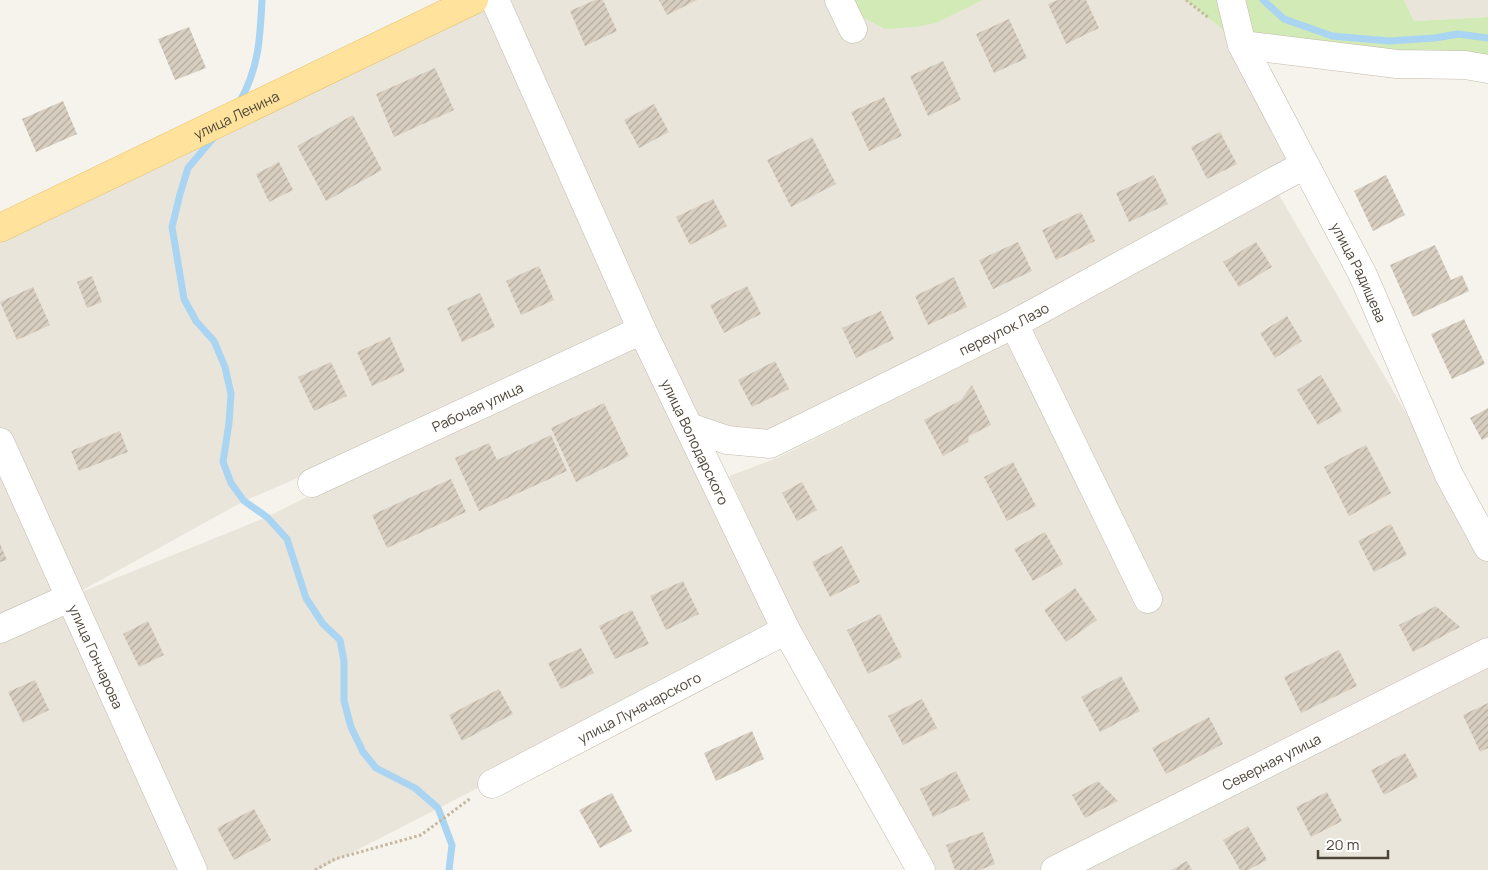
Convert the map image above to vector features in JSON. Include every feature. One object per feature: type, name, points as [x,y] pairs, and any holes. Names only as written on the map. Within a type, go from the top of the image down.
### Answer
[{"type":"main road","name":"улица Ленина","points":[[0,228],[474,0]]},
{"type":"street","name":"улица Володарского","points":[[495,0],[642,330],[786,630],[921,870]]},
{"type":"street","points":[[839,0],[853,29]]},
{"type":"street","name":"улица Радищева","points":[[1231,0],[1242,45],[1363,275],[1449,475],[1488,547]]},
{"type":"street","points":[[1242,45],[1397,64],[1465,65],[1488,69]]},
{"type":"street","name":"переулок Лазо","points":[[689,427],[727,440],[770,444],[1014,324],[1304,165]]},
{"type":"street","points":[[1014,324],[1148,599]]},
{"type":"street","name":"Рабочая улица","points":[[312,483],[642,330]]},
{"type":"street","name":"улица Гончарова","points":[[0,442],[193,870]]},
{"type":"street","points":[[0,629],[69,598]]},
{"type":"street","name":"улица Луначарского","points":[[492,784],[786,630]]},
{"type":"street","name":"Северная улица","points":[[1055,870],[1488,652]]},
{"type":"path","points":[[315,870],[336,859],[422,835],[463,803]]},
{"type":"shaded area","points":[[474,0],[844,0],[936,23],[983,0],[1186,0],[1242,45],[1304,165],[770,444],[689,427],[786,630],[318,870],[0,870],[0,228]],"holes":[[[630,335],[267,517],[74,595],[244,501]]]},
{"type":"shaded area","points":[[1404,0],[1488,0],[1488,17],[1414,21]]},
{"type":"shaded area","points":[[1279,195],[1488,554],[1488,870],[924,870],[798,626],[729,476],[777,458],[1029,332]]},
{"type":"green space","points":[[844,0],[983,0],[936,23],[916,27],[885,29],[864,18]]},
{"type":"green space","points":[[1186,0],[1404,0],[1414,21],[1488,17],[1488,69],[1242,45]]},
{"type":"building","points":[[595,0],[603,0],[617,31],[585,46],[570,11]]},
{"type":"building","points":[[659,0],[697,0],[667,15]]},
{"type":"building","points":[[1058,0],[1086,0],[1099,28],[1066,44],[1048,4]]},
{"type":"building","points":[[1009,19],[1027,58],[994,73],[976,34]]},
{"type":"building","points":[[189,27],[206,68],[175,80],[158,39]]},
{"type":"building","points":[[943,61],[961,100],[928,116],[910,76]]},
{"type":"building","points":[[435,68],[454,110],[394,137],[376,94]]},
{"type":"building","points":[[884,97],[902,136],[869,151],[851,112]]},
{"type":"building","points":[[63,101],[77,134],[36,152],[22,119]]},
{"type":"building","points":[[654,104],[669,132],[639,148],[624,120]]},
{"type":"building","points":[[353,115],[382,170],[326,201],[297,146]]},
{"type":"building","points":[[1220,132],[1237,164],[1207,179],[1191,147]]},
{"type":"building","points":[[812,137],[836,184],[791,207],[767,160]]},
{"type":"building","points":[[279,162],[293,190],[269,202],[256,174]]},
{"type":"building","points":[[1154,175],[1168,204],[1129,222],[1116,193]]},
{"type":"building","points":[[1386,175],[1405,215],[1373,231],[1354,191]]},
{"type":"building","points":[[713,199],[727,226],[690,245],[676,217]]},
{"type":"building","points":[[1081,212],[1095,241],[1056,260],[1042,230]]},
{"type":"building","points":[[1018,242],[1032,271],[993,289],[979,260]]},
{"type":"building","points":[[1256,242],[1272,267],[1239,287],[1223,262]]},
{"type":"building","points":[[1435,245],[1451,280],[1462,275],[1469,291],[1413,317],[1390,265]]},
{"type":"building","points":[[539,266],[554,300],[521,315],[506,281]]},
{"type":"building","points":[[92,276],[102,302],[87,308],[77,282]]},
{"type":"building","points":[[954,277],[967,307],[928,325],[915,296]]},
{"type":"building","points":[[747,286],[761,314],[724,333],[710,305]]},
{"type":"building","points":[[33,287],[50,325],[17,340],[0,302]]},
{"type":"building","points":[[480,293],[495,327],[462,342],[447,308]]},
{"type":"building","points":[[881,311],[894,339],[856,358],[842,328]]},
{"type":"building","points":[[1287,316],[1302,341],[1275,358],[1260,333]]},
{"type":"building","points":[[1464,319],[1485,364],[1452,379],[1431,334]]},
{"type":"building","points":[[390,337],[405,371],[372,386],[357,352]]},
{"type":"building","points":[[775,361],[789,389],[752,407],[738,380]]},
{"type":"building","points":[[331,362],[347,396],[314,411],[298,377]]},
{"type":"building","points":[[1321,375],[1342,411],[1318,425],[1297,390]]},
{"type":"building","points":[[972,385],[991,425],[969,436],[968,442],[943,456],[924,420],[961,400]]},
{"type":"building","points":[[604,403],[629,456],[576,482],[551,428]]},
{"type":"building","points":[[1488,408],[1488,437],[1482,440],[1470,418]]},
{"type":"building","points":[[120,431],[128,452],[79,471],[71,451]]},
{"type":"building","points":[[551,435],[567,471],[479,511],[455,458],[489,443],[497,460]]},
{"type":"building","points":[[1366,445],[1391,493],[1349,516],[1324,467]]},
{"type":"building","points":[[1013,462],[1036,506],[1007,521],[984,477]]},
{"type":"building","points":[[451,479],[466,512],[387,548],[372,515]]},
{"type":"building","points":[[802,482],[817,510],[797,521],[782,493]]},
{"type":"building","points":[[1391,524],[1407,555],[1374,572],[1358,541]]},
{"type":"building","points":[[1045,532],[1063,564],[1033,581],[1014,549]]},
{"type":"building","points":[[0,544],[7,560],[0,562]]},
{"type":"building","points":[[842,546],[860,582],[830,597],[812,562]]},
{"type":"building","points":[[683,581],[699,614],[666,630],[650,596]]},
{"type":"building","points":[[1075,588],[1097,620],[1066,642],[1044,610]]},
{"type":"building","points":[[1436,606],[1460,627],[1413,652],[1399,625]]},
{"type":"building","points":[[632,610],[649,644],[615,659],[599,626]]},
{"type":"building","points":[[880,614],[902,657],[868,674],[847,630]]},
{"type":"building","points":[[148,621],[164,655],[139,667],[123,634]]},
{"type":"building","points":[[581,648],[594,673],[561,689],[548,663]]},
{"type":"building","points":[[1339,650],[1357,686],[1301,713],[1284,677]]},
{"type":"building","points":[[1121,676],[1140,711],[1100,732],[1081,697]]},
{"type":"building","points":[[35,680],[49,710],[23,723],[8,692]]},
{"type":"building","points":[[499,689],[513,714],[462,741],[449,715]]},
{"type":"building","points":[[922,699],[937,728],[903,745],[888,716]]},
{"type":"building","points":[[1488,703],[1488,748],[1480,752],[1463,715]]},
{"type":"building","points":[[1209,717],[1223,744],[1166,774],[1152,748]]},
{"type":"building","points":[[752,731],[764,759],[716,781],[704,753]]},
{"type":"building","points":[[1405,753],[1418,777],[1384,795],[1371,770]]},
{"type":"building","points":[[956,771],[970,800],[933,817],[920,789]]},
{"type":"building","points":[[1098,781],[1118,801],[1085,818],[1072,795]]},
{"type":"building","points":[[1327,792],[1342,821],[1311,837],[1296,807]]},
{"type":"building","points":[[612,793],[632,831],[600,848],[579,810]]},
{"type":"building","points":[[254,809],[271,840],[234,860],[217,828]]},
{"type":"building","points":[[1248,826],[1267,860],[1248,870],[1240,870],[1223,840]]},
{"type":"building","points":[[983,832],[995,864],[980,870],[955,870],[946,845]]},
{"type":"building","points":[[1187,861],[1192,870],[1171,870]]},
{"type":"waterway","points":[[239,103],[255,65],[262,0]]},
{"type":"waterway","points":[[1263,0],[1284,19],[1332,36],[1389,41],[1435,38],[1458,34],[1488,38]]},
{"type":"waterway","points":[[215,136],[188,168],[172,227],[184,299],[196,321],[214,341],[225,367],[231,394],[223,462],[231,483],[244,501],[267,517],[287,539],[306,598],[323,624],[340,640],[344,661],[344,701],[351,727],[363,752],[376,768],[415,788],[438,808],[452,845],[449,870]]}]
